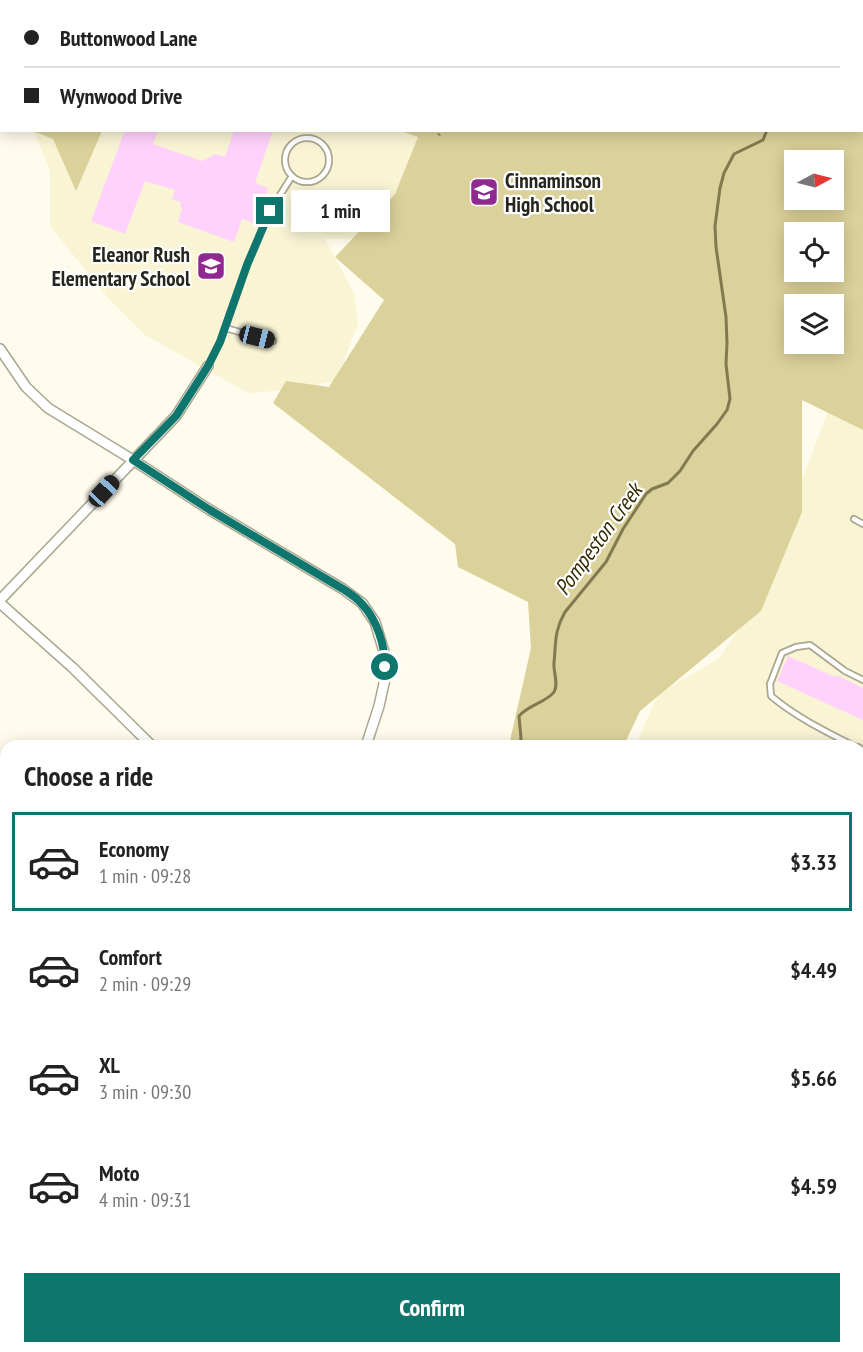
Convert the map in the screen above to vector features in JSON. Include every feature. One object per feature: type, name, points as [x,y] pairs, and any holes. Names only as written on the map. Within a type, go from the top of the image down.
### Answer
[{"type":"street","points":[[0,349],[26,387],[48,408],[210,510],[343,589],[362,603],[375,622],[385,655],[385,679],[380,706],[368,740]]},
{"type":"street","points":[[146,740],[73,668],[0,602],[176,416],[208,366]]},
{"type":"lane","points":[[306,138],[320,142],[325,147],[329,161],[324,174],[312,182],[298,180],[292,176],[286,164],[288,150],[299,140],[306,138]]},
{"type":"lane","points":[[208,366],[220,342],[247,265],[270,211],[292,176]]},
{"type":"lane","points":[[225,328],[273,341]]},
{"type":"lane","points":[[854,519],[863,524]]},
{"type":"lane","points":[[844,740],[783,707],[771,696],[770,684],[782,654],[796,647],[810,645],[861,680],[863,672]]},
{"type":"shaded area","name":"Eleanor Rush Elementary School","points":[[34,132],[604,132],[492,247],[386,201],[382,213],[361,239],[325,239],[354,293],[358,324],[336,381],[290,390],[248,393],[145,335],[107,297],[50,226],[50,171]]},
{"type":"shaded area","points":[[36,132],[102,132],[76,191],[53,139]]},
{"type":"shaded area","points":[[404,132],[863,132],[863,430],[802,400],[802,512],[761,611],[640,711],[626,740],[510,740],[531,648],[528,602],[458,567],[455,544],[273,403],[286,381],[329,387],[384,300],[335,257],[395,194],[418,137]]},
{"type":"shaded area","points":[[863,329],[863,740],[638,740],[658,694],[718,659],[752,611],[832,401]]},
{"type":"building","points":[[124,132],[157,132],[153,144],[202,161],[216,154],[225,157],[233,132],[272,132],[255,183],[268,188],[256,224],[242,219],[234,242],[178,222],[182,208],[181,202],[172,199],[175,190],[145,181],[125,234],[91,221]]},
{"type":"building","points":[[788,656],[863,688],[863,720],[777,681]]},
{"type":"waterway","name":"Pompeston Creek","points":[[521,740],[519,716],[554,692],[556,637],[565,612],[606,562],[623,529],[646,494],[668,483],[680,471],[693,451],[727,410],[730,399],[726,364],[726,317],[715,226],[720,188],[724,173],[734,154],[763,140],[766,132]]},
{"type":"place","name":"Cinnaminson High School","points":[[484,192]]},
{"type":"place","name":"Eleanor Rush Elementary School","points":[[211,266]]},
{"type":"route","points":[[270,211],[247,265],[220,342],[208,366],[176,416],[133,460],[210,510],[343,589],[362,603],[375,622],[385,655],[385,667]]}]
